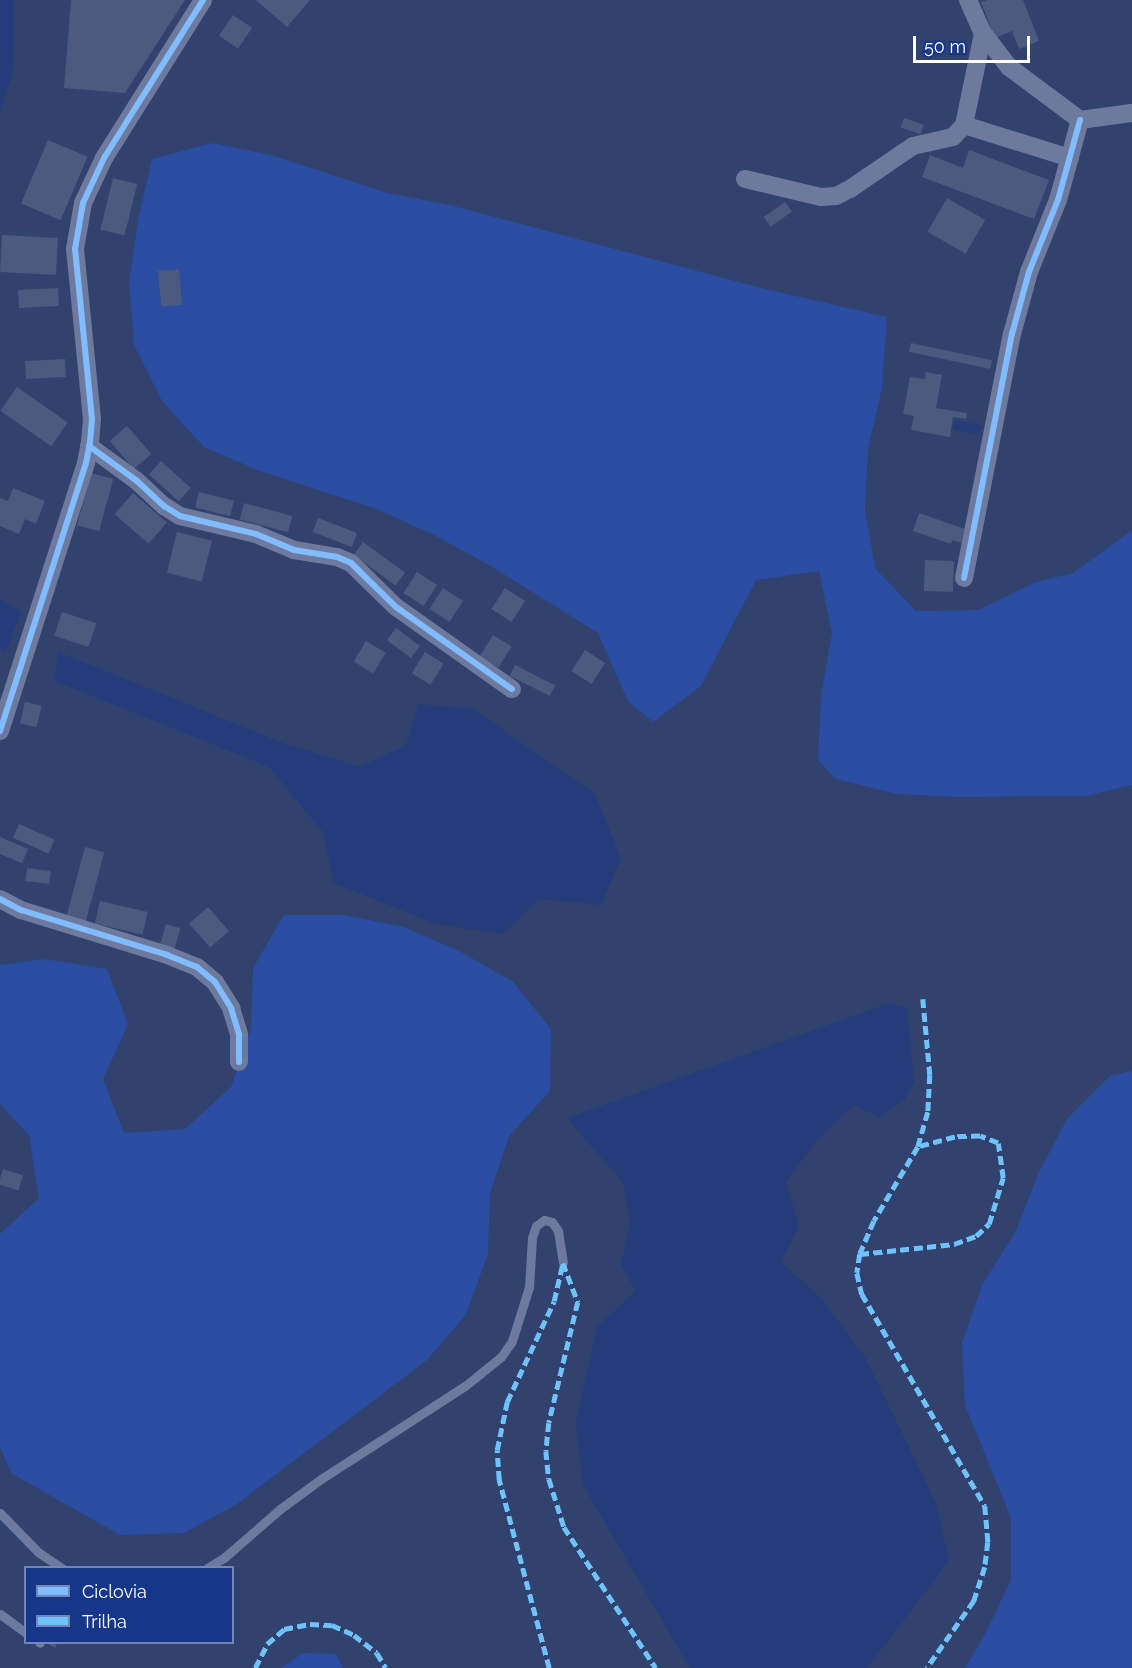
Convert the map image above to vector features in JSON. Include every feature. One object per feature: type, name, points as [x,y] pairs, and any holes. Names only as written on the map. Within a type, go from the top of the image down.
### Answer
[{"type":"street","points":[[0,731],[89,446],[92,419],[75,249],[77,227],[92,181],[104,158],[203,0]]},
{"type":"street","points":[[968,0],[983,33],[1009,67],[1080,120],[1132,113]]},
{"type":"street","points":[[745,179],[821,197],[836,196],[850,189],[912,146],[953,137],[964,125],[983,33]]},
{"type":"street","points":[[964,578],[1012,334],[1029,272],[1058,200],[1080,120]]},
{"type":"street","points":[[964,125],[1070,158]]},
{"type":"street","points":[[89,446],[137,481],[164,506],[180,516],[256,534],[294,550],[337,557],[351,563],[396,607],[512,689]]},
{"type":"street","points":[[0,898],[21,910],[167,955],[197,967],[215,982],[231,1008],[239,1035],[239,1062]]},
{"type":"lane","points":[[210,1566],[225,1557],[280,1509],[321,1479],[465,1386],[501,1357],[512,1341],[529,1287],[532,1238],[536,1226],[543,1220],[552,1222],[558,1231],[563,1263]]},
{"type":"lane","points":[[0,1513],[38,1552],[59,1566]]},
{"type":"lane","points":[[0,1614],[24,1632]]},
{"type":"shaded area","points":[[0,0],[14,0],[13,70],[0,113]]},
{"type":"shaded area","points":[[212,143],[271,155],[387,193],[450,205],[765,289],[887,317],[882,388],[868,449],[865,509],[875,568],[916,611],[978,610],[1036,582],[1073,573],[1132,530],[1132,785],[1085,796],[959,797],[896,794],[836,779],[818,760],[821,696],[832,633],[819,571],[756,580],[701,686],[653,722],[628,701],[598,633],[489,565],[436,536],[377,509],[260,471],[204,447],[162,401],[134,345],[129,283],[138,220],[152,159]]},
{"type":"shaded area","points":[[955,420],[981,425],[979,435],[953,430]]},
{"type":"shaded area","points":[[0,599],[21,612],[6,652],[0,648]]},
{"type":"shaded area","points":[[58,652],[283,743],[360,767],[406,745],[419,704],[473,709],[595,794],[621,858],[601,905],[538,899],[503,934],[436,924],[334,883],[323,832],[269,767],[55,681]]},
{"type":"shaded area","points":[[284,915],[344,915],[404,927],[461,952],[513,982],[551,1029],[550,1091],[509,1136],[490,1193],[488,1254],[466,1314],[427,1360],[237,1504],[184,1533],[120,1535],[11,1473],[0,1447],[0,1234],[39,1198],[29,1135],[0,1104],[0,965],[44,959],[107,969],[128,1024],[103,1079],[124,1133],[185,1129],[231,1087],[251,1030],[253,968]]},
{"type":"shaded area","points":[[890,1003],[907,1008],[914,1081],[904,1101],[879,1117],[854,1105],[815,1142],[786,1183],[799,1226],[781,1262],[822,1299],[865,1357],[936,1503],[949,1561],[867,1668],[690,1668],[583,1485],[576,1422],[597,1327],[636,1291],[621,1266],[630,1222],[623,1183],[567,1118]]},
{"type":"shaded area","points":[[1132,1071],[1132,1668],[965,1668],[984,1636],[1011,1580],[1011,1518],[965,1405],[962,1343],[982,1285],[1016,1231],[1038,1174],[1067,1119],[1110,1076]]},
{"type":"shaded area","points":[[303,1653],[336,1654],[343,1668],[281,1668]]},
{"type":"building","points":[[71,0],[185,0],[125,93],[64,88]]},
{"type":"building","points":[[256,0],[310,0],[287,27]]},
{"type":"building","points":[[1023,0],[1039,41],[1019,49],[1012,31],[995,38],[981,2]]},
{"type":"building","points":[[233,15],[252,28],[238,49],[219,36]]},
{"type":"building","points":[[904,118],[924,125],[921,134],[901,127]]},
{"type":"building","points":[[48,140],[88,157],[61,220],[21,204]]},
{"type":"building","points":[[969,150],[1049,180],[1034,219],[922,177],[930,155],[963,168]]},
{"type":"building","points":[[113,178],[137,184],[124,235],[100,229]]},
{"type":"building","points":[[947,198],[985,220],[966,254],[928,232]]},
{"type":"building","points":[[785,202],[792,212],[771,227],[764,217]]},
{"type":"building","points":[[2,235],[58,238],[56,275],[0,272]]},
{"type":"building","points":[[179,269],[182,305],[161,307],[158,271]]},
{"type":"building","points":[[58,288],[59,306],[19,308],[18,290]]},
{"type":"building","points":[[911,343],[992,360],[990,369],[909,352]]},
{"type":"building","points":[[65,359],[66,377],[26,379],[25,361]]},
{"type":"building","points":[[926,372],[942,375],[936,408],[967,413],[966,419],[953,417],[950,437],[911,430],[914,416],[903,414],[910,377],[925,379]]},
{"type":"building","points":[[17,387],[68,423],[51,446],[0,411]]},
{"type":"building","points":[[127,426],[151,454],[134,469],[110,441]]},
{"type":"building","points":[[161,461],[191,488],[179,501],[149,474]]},
{"type":"building","points":[[91,473],[113,479],[99,531],[77,525]]},
{"type":"building","points":[[13,488],[45,501],[36,524],[25,519],[19,534],[0,526],[0,498],[8,501]]},
{"type":"building","points":[[199,492],[234,501],[230,516],[195,508]]},
{"type":"building","points":[[133,493],[167,523],[149,544],[115,514]]},
{"type":"building","points":[[244,503],[292,516],[288,532],[240,519]]},
{"type":"building","points":[[919,513],[965,529],[961,543],[952,540],[951,544],[913,531]]},
{"type":"building","points":[[318,518],[357,533],[352,547],[313,532]]},
{"type":"building","points":[[177,532],[212,541],[202,581],[167,573]]},
{"type":"building","points":[[363,542],[405,573],[396,586],[354,555]]},
{"type":"building","points":[[925,560],[954,561],[953,592],[924,591]]},
{"type":"building","points":[[417,572],[437,585],[424,606],[403,593]]},
{"type":"building","points":[[443,588],[463,601],[450,622],[429,609]]},
{"type":"building","points":[[505,588],[525,601],[512,622],[491,609]]},
{"type":"building","points":[[62,612],[96,623],[89,647],[54,636]]},
{"type":"building","points":[[396,628],[420,646],[411,658],[387,640]]},
{"type":"building","points":[[493,635],[512,647],[498,668],[480,656]]},
{"type":"building","points":[[366,641],[386,653],[373,673],[354,662]]},
{"type":"building","points":[[585,650],[605,663],[592,684],[571,671]]},
{"type":"building","points":[[425,652],[444,664],[430,685],[412,673]]},
{"type":"building","points":[[515,665],[555,685],[550,696],[510,676]]},
{"type":"building","points":[[25,702],[42,706],[37,727],[20,723]]},
{"type":"building","points":[[19,824],[55,840],[49,854],[13,838]]},
{"type":"building","points":[[0,837],[28,849],[22,863],[0,854]]},
{"type":"building","points":[[85,847],[104,852],[85,923],[66,918]]},
{"type":"building","points":[[27,868],[51,871],[49,884],[25,881]]},
{"type":"building","points":[[100,901],[148,912],[143,934],[95,923]]},
{"type":"building","points":[[208,907],[229,931],[210,948],[189,923]]},
{"type":"building","points":[[166,924],[180,928],[175,948],[160,944]]},
{"type":"building","points":[[3,1169],[23,1175],[18,1190],[0,1185]]},
{"type":"marked path","points":[[923,999],[930,1075],[928,1112],[918,1147],[874,1221],[860,1254],[857,1273],[862,1294],[985,1506],[988,1542],[985,1567],[974,1601],[927,1668]]},
{"type":"marked path","points":[[860,1254],[954,1244],[976,1236],[989,1224],[1003,1178],[998,1143],[980,1136],[955,1137],[918,1147]]},
{"type":"marked path","points":[[563,1263],[578,1302],[549,1423],[546,1451],[549,1479],[564,1527],[656,1668]]},
{"type":"marked path","points":[[549,1668],[499,1480],[497,1450],[507,1402],[554,1301],[563,1263]]},
{"type":"marked path","points":[[255,1668],[267,1644],[284,1629],[310,1624],[332,1625],[354,1635],[377,1653],[386,1668]]},
{"type":"cycle path","points":[[0,731],[86,463],[90,442],[92,419],[75,249],[83,203],[104,158],[203,0]]},
{"type":"cycle path","points":[[964,578],[1012,334],[1029,272],[1058,200],[1080,120]]},
{"type":"cycle path","points":[[89,446],[137,481],[164,506],[180,516],[256,534],[294,550],[337,557],[351,563],[396,607],[512,689]]},
{"type":"cycle path","points":[[0,899],[21,910],[167,955],[197,967],[215,982],[231,1008],[239,1035],[239,1062]]}]
